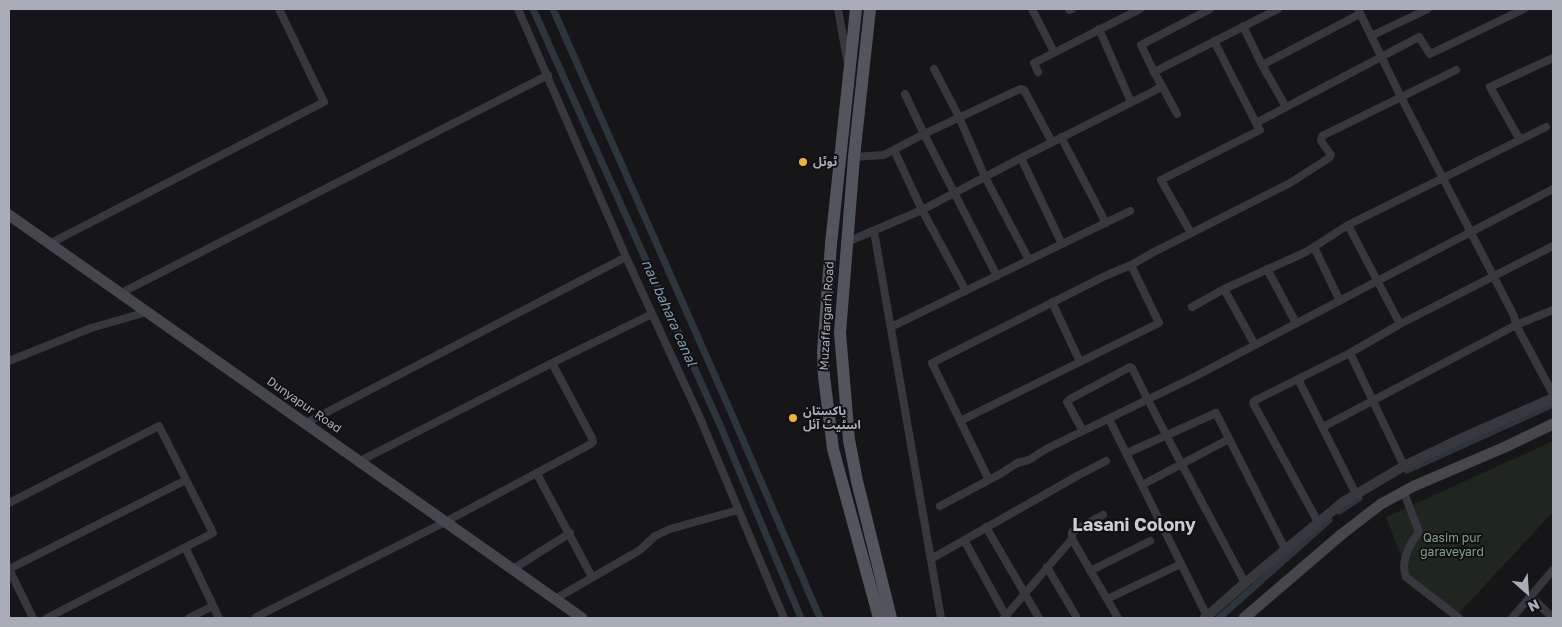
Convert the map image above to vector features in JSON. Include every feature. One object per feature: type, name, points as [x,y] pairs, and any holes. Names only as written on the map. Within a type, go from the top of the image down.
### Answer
[{"type":"main road","name":"Muzaffargarh Road","points":[[856,9],[830,244],[822,352],[833,448],[879,618]]},
{"type":"main road","name":"Muzaffargarh Road","points":[[870,9],[854,157],[840,332],[849,440],[857,481],[891,618]]},
{"type":"main road","name":"Dunyapur Road","points":[[9,215],[306,422],[582,618]]},
{"type":"main road","points":[[1244,618],[1381,504],[1414,486],[1553,424]]},
{"type":"main road","points":[[870,589],[883,585]]},
{"type":"street","points":[[49,244],[324,102],[279,9]]},
{"type":"street","points":[[518,9],[626,257],[700,418],[784,618]]},
{"type":"street","points":[[838,9],[849,68]]},
{"type":"street","points":[[1032,9],[1054,52]]},
{"type":"street","points":[[1038,72],[1034,63],[1140,9]]},
{"type":"street","points":[[1177,114],[1141,45],[1210,9]]},
{"type":"street","points":[[1154,72],[1278,9]]},
{"type":"street","points":[[1371,36],[1428,9]]},
{"type":"street","points":[[1256,123],[1419,38],[1430,54],[1524,9]]},
{"type":"street","points":[[1262,65],[1359,11],[1401,97],[1514,316],[1516,325],[1553,394]]},
{"type":"street","points":[[1243,26],[1262,65],[1286,107]]},
{"type":"street","points":[[1099,30],[1131,102]]},
{"type":"street","points":[[1191,233],[1161,180],[1260,130],[1214,41]]},
{"type":"street","points":[[1520,140],[1490,87],[1553,58]]},
{"type":"street","points":[[934,69],[985,177],[1029,260]]},
{"type":"street","points":[[989,480],[932,363],[1052,302],[1131,265],[1290,183],[1329,158],[1331,155],[1321,141],[1322,136],[1456,70]]},
{"type":"street","points":[[121,293],[548,75]]},
{"type":"street","points":[[848,242],[922,210],[1162,86]]},
{"type":"street","points":[[854,157],[884,155],[958,117],[1020,89],[1024,90],[1052,142]]},
{"type":"street","points":[[905,94],[997,276]]},
{"type":"street","points":[[1192,307],[1224,289],[1314,248],[1330,235],[1348,225],[1546,127]]},
{"type":"street","points":[[1062,137],[1106,223]]},
{"type":"street","points":[[894,150],[922,210],[966,291]]},
{"type":"street","points":[[1021,158],[1062,244]]},
{"type":"street","points":[[940,506],[1017,463],[1029,460],[1046,449],[1148,400],[1553,189]]},
{"type":"street","points":[[891,327],[1130,211]]},
{"type":"street","points":[[1348,225],[1400,324]]},
{"type":"street","points":[[874,231],[941,618]]},
{"type":"street","points":[[1318,522],[1253,404],[1254,401],[1350,353],[1400,324],[1553,246]]},
{"type":"street","points":[[1314,248],[1340,301]]},
{"type":"street","points":[[306,422],[626,257]]},
{"type":"street","points":[[960,421],[1159,323],[1131,265]]},
{"type":"street","points":[[1267,269],[1296,323]]},
{"type":"street","points":[[1224,289],[1255,345]]},
{"type":"street","points":[[1052,302],[1080,362]]},
{"type":"street","points":[[1323,427],[1516,325],[1553,310]]},
{"type":"street","points":[[9,361],[91,328],[147,312]]},
{"type":"street","points":[[360,461],[652,314]]},
{"type":"street","points":[[1350,353],[1404,466]]},
{"type":"street","points":[[256,617],[445,522],[537,474],[593,442],[552,363]]},
{"type":"street","points":[[1083,431],[1067,402],[1130,367],[1132,368],[1165,435],[1244,583]]},
{"type":"street","points":[[1298,379],[1356,494]]},
{"type":"street","points":[[1109,418],[1182,564],[1206,617],[1244,583],[1343,502],[1404,466],[1553,398]]},
{"type":"street","points":[[1126,453],[1216,413],[1285,549]]},
{"type":"street","points":[[9,503],[159,426],[213,533],[46,618]]},
{"type":"street","points":[[1142,485],[1229,439]]},
{"type":"street","points":[[931,559],[1106,461]]},
{"type":"street","points":[[537,474],[592,577]]},
{"type":"street","points":[[33,618],[9,569],[186,480]]},
{"type":"street","points":[[1402,492],[1418,532],[1410,543],[1402,567],[1406,576],[1432,599],[1459,618]]},
{"type":"street","points":[[555,599],[640,550],[655,536],[670,529],[738,510]]},
{"type":"street","points":[[1104,515],[1072,532],[1072,539],[1118,618]]},
{"type":"street","points":[[986,527],[1038,618]]},
{"type":"street","points":[[513,569],[570,533]]},
{"type":"street","points":[[964,540],[1005,617],[1072,539]]},
{"type":"street","points":[[1090,571],[1150,541]]},
{"type":"street","points":[[185,547],[219,618]]},
{"type":"street","points":[[1107,599],[1182,564]]},
{"type":"street","points":[[1048,567],[1077,618]]},
{"type":"street","points":[[1512,618],[1553,570]]},
{"type":"street","points":[[1530,597],[1553,618]]},
{"type":"street","points":[[189,618],[213,606]]},
{"type":"green space","name":"Qasim pur garaveyard","points":[[1553,441],[1553,512],[1458,614],[1411,582],[1386,517]]},
{"type":"waterway","name":"nau bahara canal","points":[[533,9],[720,425],[801,618]]},
{"type":"waterway","points":[[553,9],[820,618]]},
{"type":"waterway","points":[[1407,470],[1553,404]]},
{"type":"waterway","points":[[1339,511],[1359,498]]},
{"type":"waterway","points":[[1219,618],[1329,520]]},
{"type":"place","name":"ٹوٹل","points":[[803,162]]},
{"type":"place","name":"پاکستان اسٹیٹ آئل","points":[[793,418]]},
{"type":"district","name":"Lasani Colony","points":[[1134,525]]}]
